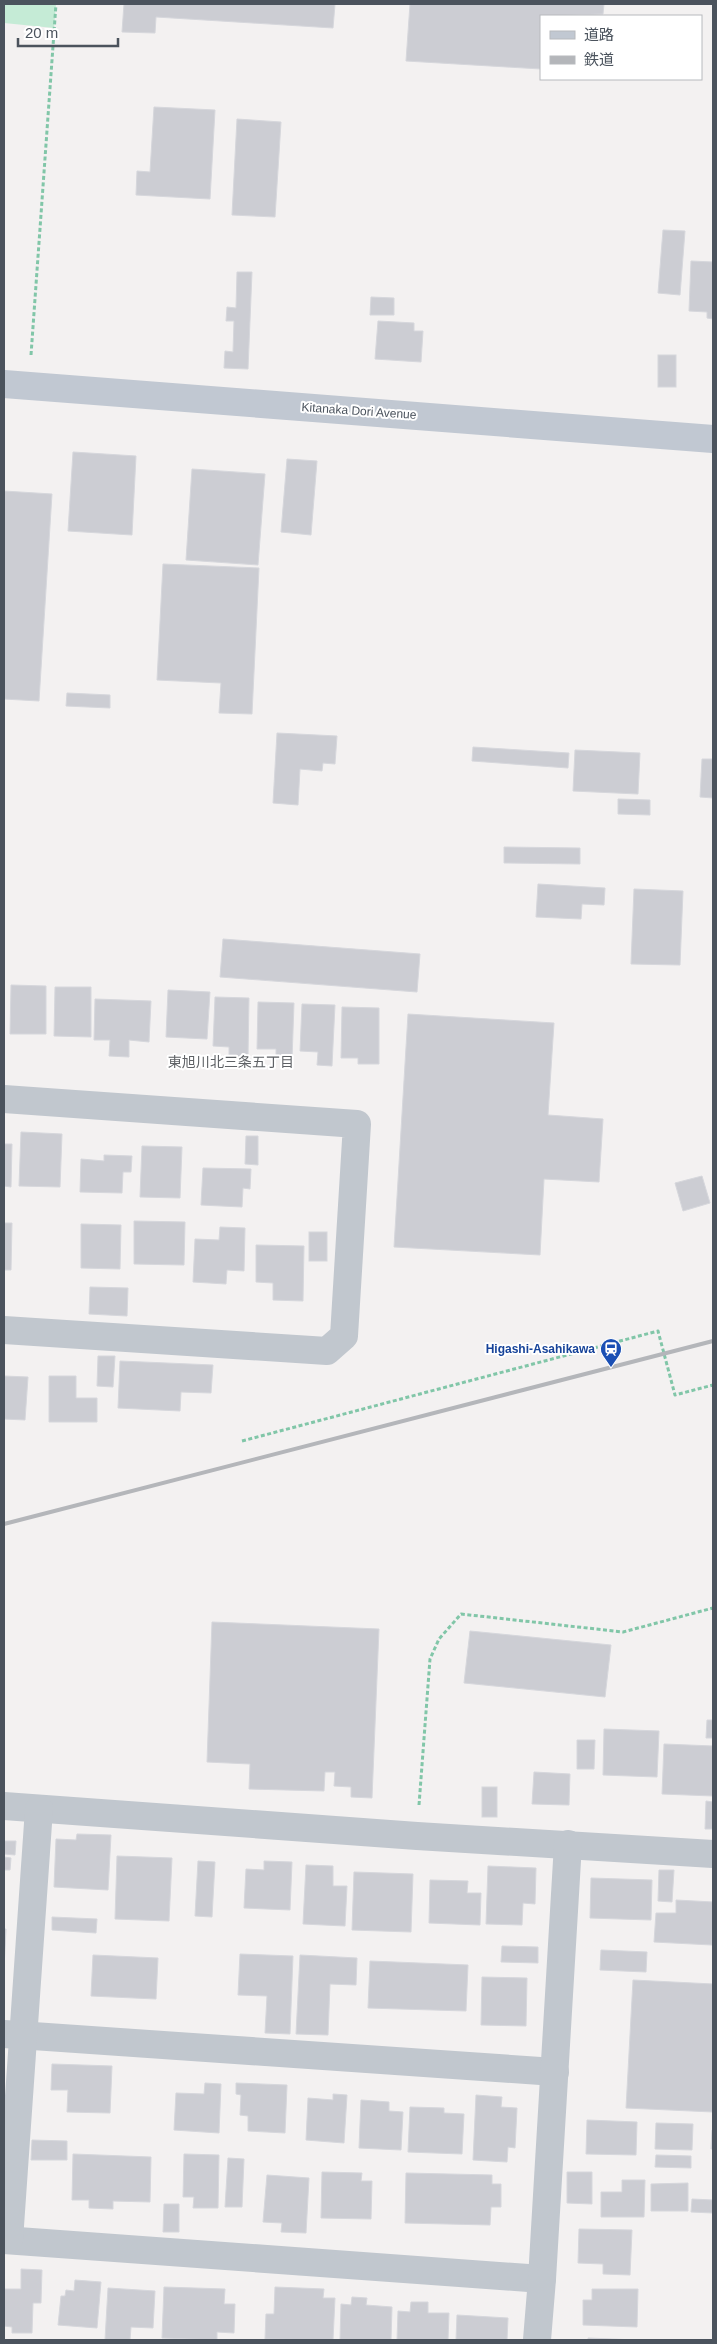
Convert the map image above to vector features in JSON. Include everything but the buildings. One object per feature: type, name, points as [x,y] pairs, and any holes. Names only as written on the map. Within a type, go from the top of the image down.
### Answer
[{"type":"street","name":"Kitanaka Dori Avenue","points":[[4,384],[713,439]]},
{"type":"street","points":[[4,1099],[357,1124],[344,1336],[327,1351],[4,1330]]},
{"type":"street","points":[[4,1806],[417,1836],[713,1854]]},
{"type":"street","points":[[39,1809],[13,2034],[6,2240],[542,2279]]},
{"type":"street","points":[[536,2340],[542,2279],[568,1844]]},
{"type":"street","points":[[13,2034],[555,2072]]},
{"type":"path","points":[[31,386],[30,366],[56,4]]},
{"type":"path","points":[[242,1441],[658,1331],[675,1394],[713,1385]]},
{"type":"path","points":[[417,1836],[430,1658],[438,1639],[461,1614],[623,1632],[713,1608]]},
{"type":"green space","points":[[4,4],[56,4],[54,28],[4,23]]},
{"type":"railway","points":[[4,1524],[713,1341]]},
{"type":"place","name":"Higashi-Asahikawa","points":[[611,1368]]},
{"type":"district","name":"東旭川北三条五丁目","points":[[231,1062]]}]
